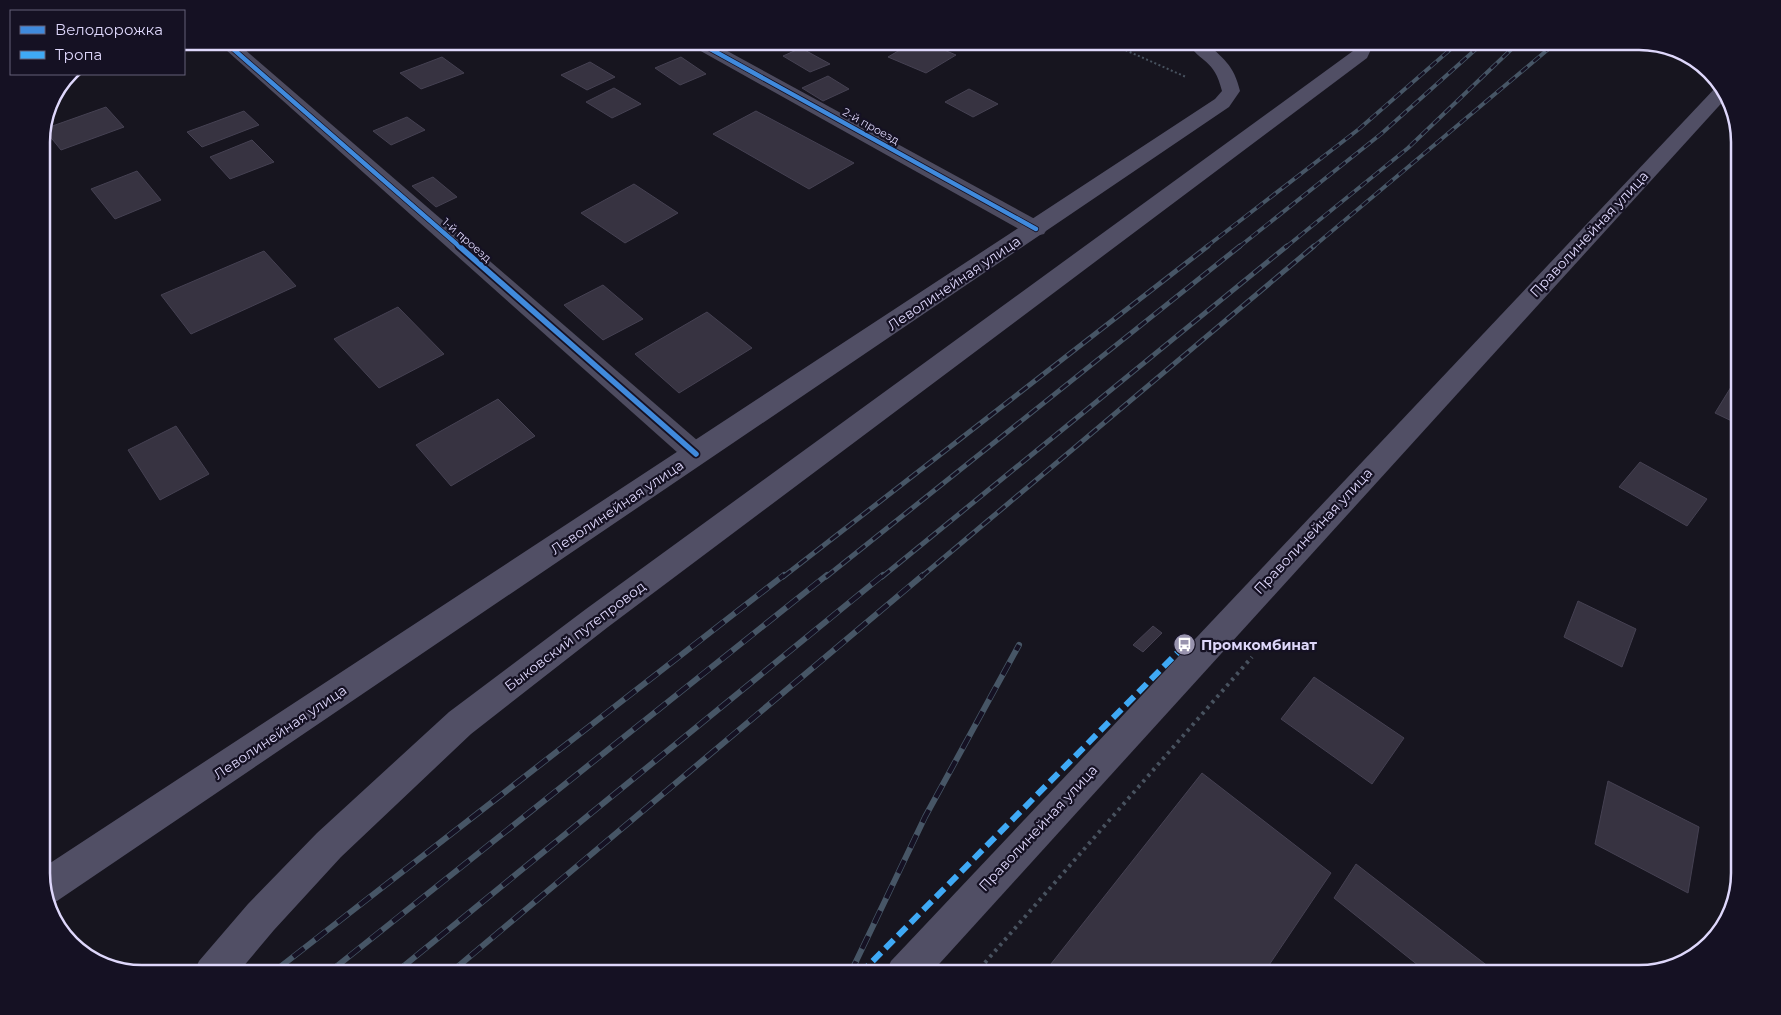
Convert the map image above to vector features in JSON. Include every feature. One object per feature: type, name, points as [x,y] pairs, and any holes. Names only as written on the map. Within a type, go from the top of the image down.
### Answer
[{"type":"main road","name":"Леволинейная улица","points":[[51,884],[1222,103],[1231,92],[1228,75],[1215,58],[1205,50]]},
{"type":"main road","name":"Быковский путепровод","points":[[220,965],[329,846],[460,723],[621,600],[1361,54],[1363,50]]},
{"type":"main road","name":"Праволинейная улица","points":[[912,965],[1718,95]]},
{"type":"street","name":"1-й проезд","points":[[234,50],[696,454]]},
{"type":"street","name":"2-й проезд","points":[[712,50],[1036,228]]},
{"type":"path","points":[[1126,50],[1194,80]]},
{"type":"building","points":[[796,50],[805,50],[830,64],[810,72],[783,56]]},
{"type":"building","points":[[900,50],[944,50],[956,55],[926,73],[888,57]]},
{"type":"building","points":[[442,57],[464,73],[421,89],[400,73]]},
{"type":"building","points":[[681,57],[706,74],[680,85],[655,68]]},
{"type":"building","points":[[590,62],[615,77],[587,90],[561,75]]},
{"type":"building","points":[[828,76],[849,89],[823,101],[802,88]]},
{"type":"building","points":[[614,88],[641,104],[612,118],[586,102]]},
{"type":"building","points":[[969,89],[998,104],[973,117],[945,102]]},
{"type":"building","points":[[106,107],[124,127],[61,150],[50,136],[52,126]]},
{"type":"building","points":[[244,111],[259,125],[202,147],[187,132]]},
{"type":"building","points":[[756,111],[854,163],[809,189],[713,134]]},
{"type":"building","points":[[407,117],[425,130],[391,145],[373,131]]},
{"type":"building","points":[[252,140],[274,162],[230,179],[210,157]]},
{"type":"building","points":[[137,171],[161,200],[115,219],[91,189]]},
{"type":"building","points":[[433,177],[457,197],[436,207],[412,186]]},
{"type":"building","points":[[634,184],[678,213],[625,243],[581,213]]},
{"type":"building","points":[[264,251],[296,286],[191,334],[161,295]]},
{"type":"building","points":[[603,285],[643,319],[603,340],[564,305]]},
{"type":"building","points":[[398,307],[444,354],[379,388],[334,339]]},
{"type":"building","points":[[707,312],[752,348],[679,393],[635,354]]},
{"type":"building","points":[[1731,387],[1731,421],[1715,413]]},
{"type":"building","points":[[498,399],[535,436],[451,486],[416,445]]},
{"type":"building","points":[[176,426],[209,474],[160,500],[128,450]]},
{"type":"building","points":[[1640,462],[1707,499],[1687,526],[1619,487]]},
{"type":"building","points":[[1578,601],[1636,629],[1622,667],[1564,637]]},
{"type":"building","points":[[1153,626],[1162,633],[1143,652],[1133,645]]},
{"type":"building","points":[[1314,677],[1404,738],[1372,784],[1281,719]]},
{"type":"building","points":[[1202,773],[1331,873],[1269,965],[1050,965]]},
{"type":"building","points":[[1608,781],[1699,827],[1688,893],[1595,844]]},
{"type":"building","points":[[1356,864],[1486,965],[1418,965],[1334,898]]},
{"type":"railway","points":[[1206,247],[1359,129],[1450,50]]},
{"type":"railway","points":[[1239,247],[1381,134],[1475,50]]},
{"type":"railway","points":[[1286,247],[1408,148],[1511,50]]},
{"type":"railway","points":[[1313,247],[1547,50]]},
{"type":"railway","points":[[783,577],[1208,246]]},
{"type":"railway","points":[[826,577],[1240,246]]},
{"type":"railway","points":[[882,577],[1287,246]]},
{"type":"railway","points":[[921,577],[1314,246]]},
{"type":"railway","points":[[283,965],[784,575]]},
{"type":"railway","points":[[338,965],[827,575]]},
{"type":"railway","points":[[405,965],[883,575]]},
{"type":"railway","points":[[460,965],[923,575]]},
{"type":"railway","points":[[854,965],[925,817],[1019,645]]},
{"type":"marked path","points":[[869,965],[1185,645]]},
{"type":"cycle path","points":[[234,50],[696,454]]},
{"type":"cycle path","points":[[712,50],[1036,229]]},
{"type":"place","name":"Промкомбинат","points":[[1185,645]]}]
